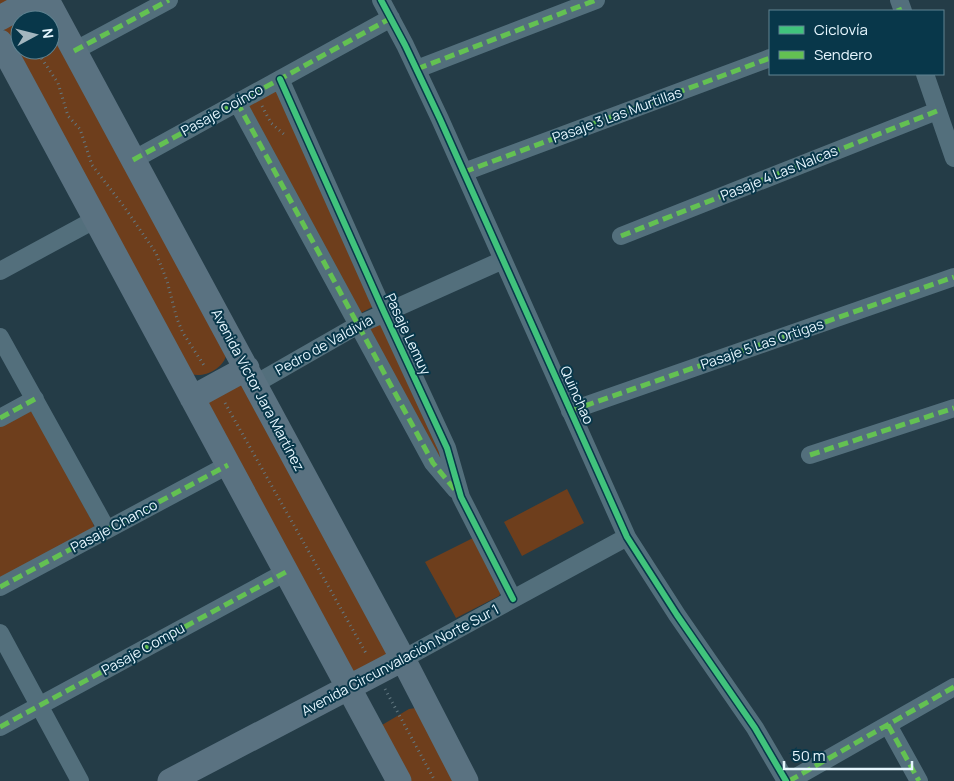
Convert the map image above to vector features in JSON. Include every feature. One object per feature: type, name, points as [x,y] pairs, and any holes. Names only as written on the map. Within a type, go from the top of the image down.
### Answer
[{"type":"main road","points":[[0,18],[33,0]]},
{"type":"main road","name":"Avenida Víctor Jara Martínez","points":[[47,0],[403,659],[466,781]]},
{"type":"main road","points":[[0,42],[400,781]]},
{"type":"main road","points":[[192,398],[215,385],[251,376]]},
{"type":"main road","name":"Avenida Circunvalación Norte Sur 1","points":[[170,781],[403,659]]},
{"type":"street","points":[[74,51],[169,0]]},
{"type":"street","name":"Quinchao","points":[[381,0],[417,69],[628,537],[677,615],[756,728],[785,780]]},
{"type":"street","points":[[417,69],[596,0]]},
{"type":"street","name":"Pasaje Coínco","points":[[133,160],[391,18]]},
{"type":"street","name":"Pasaje 3 Las Murtillas","points":[[464,172],[769,58]]},
{"type":"street","points":[[925,75],[954,158]]},
{"type":"street","name":"Pasaje Lemuy","points":[[280,78],[447,448],[461,496],[513,599]]},
{"type":"street","name":"Pasaje Lemuy","points":[[237,102],[433,463],[461,496]]},
{"type":"street","name":"Pasaje 4 Las Nalcas","points":[[621,236],[938,111]]},
{"type":"street","points":[[0,271],[96,219]]},
{"type":"street","name":"Pedro de Valdivia","points":[[251,376],[384,312],[502,260]]},
{"type":"street","name":"Pasaje 5 Las Ortigas","points":[[570,411],[954,277]]},
{"type":"street","points":[[0,337],[107,530]]},
{"type":"street","points":[[0,418],[35,399]]},
{"type":"street","points":[[810,454],[954,408]]},
{"type":"street","name":"Pasaje Chanco","points":[[0,587],[228,465]]},
{"type":"street","name":"Avenida Circunvalación Norte Sur 1","points":[[403,659],[628,537]]},
{"type":"street","name":"Pasaje Compu","points":[[0,727],[286,572]]},
{"type":"street","points":[[0,633],[80,781]]},
{"type":"street","points":[[785,780],[954,687]]},
{"type":"street","points":[[888,725],[919,781]]},
{"type":"path","points":[[43,60],[58,83],[68,116],[80,130],[92,165],[156,253],[183,333],[215,385],[377,673],[435,781]]},
{"type":"shaded area","points":[[0,0],[37,0],[42,10],[10,10],[10,41],[0,22]]},
{"type":"shaded area","points":[[60,44],[226,356],[221,365],[206,374],[191,374],[20,60],[60,60]]},
{"type":"shaded area","points":[[277,87],[374,306],[361,313],[249,113],[248,103]]},
{"type":"shaded area","points":[[383,323],[450,476],[369,330]]},
{"type":"shaded area","points":[[241,382],[388,648],[386,656],[353,674],[208,407],[210,395]]},
{"type":"shaded area","points":[[29,411],[33,412],[94,527],[0,581],[0,425]]},
{"type":"shaded area","points":[[567,489],[584,523],[522,556],[504,522]]},
{"type":"shaded area","points":[[475,537],[501,592],[499,596],[456,618],[425,562]]},
{"type":"shaded area","points":[[416,708],[457,781],[410,781],[382,725],[409,709]]},
{"type":"marked path","points":[[74,51],[169,0]]},
{"type":"marked path","points":[[417,69],[596,0]]},
{"type":"marked path","points":[[133,160],[391,18]]},
{"type":"marked path","points":[[464,172],[769,58]]},
{"type":"marked path","points":[[237,102],[433,463],[456,491]]},
{"type":"marked path","points":[[621,236],[937,111]]},
{"type":"marked path","points":[[570,411],[954,277]]},
{"type":"marked path","points":[[0,418],[35,399]]},
{"type":"marked path","points":[[810,455],[954,408]]},
{"type":"marked path","points":[[0,587],[228,465]]},
{"type":"marked path","points":[[0,727],[286,572]]},
{"type":"marked path","points":[[789,781],[954,687]]},
{"type":"marked path","points":[[888,725],[919,781]]},
{"type":"cycle path","points":[[381,0],[405,45],[440,119],[627,537],[677,615],[755,728],[786,781]]},
{"type":"cycle path","points":[[280,79],[447,448],[461,497],[513,599]]}]
